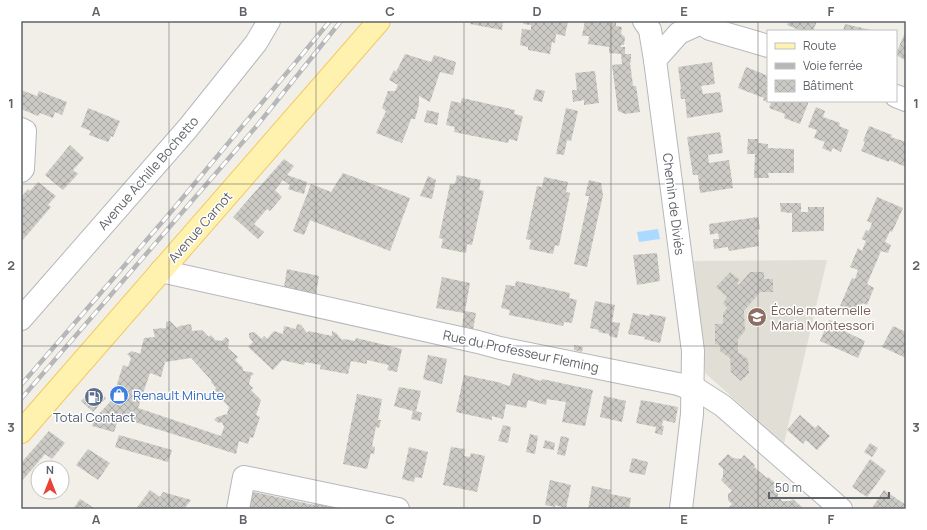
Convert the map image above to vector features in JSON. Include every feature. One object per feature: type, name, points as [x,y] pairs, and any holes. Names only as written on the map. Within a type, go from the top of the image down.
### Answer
[{"type":"main road","name":"Avenue Carnot","points":[[21,432],[379,21]]},
{"type":"street","name":"Avenue Achille Bochetto","points":[[21,319],[188,128],[256,43],[269,21]]},
{"type":"street","name":"Chemin de Diviés","points":[[644,21],[650,30],[655,60],[693,351],[692,414],[681,509]]},
{"type":"street","points":[[655,60],[679,33],[697,22],[710,29],[767,46]]},
{"type":"street","points":[[21,129],[25,131],[23,169],[21,172]]},
{"type":"street","name":"Rue du Professeur Fleming","points":[[161,271],[500,348],[678,384],[698,390],[723,406],[842,509]]},
{"type":"street","points":[[238,509],[244,477],[396,509]]},
{"type":"shaded area","name":"École maternelle Maria Montessori","points":[[827,260],[784,443],[705,373],[694,261]]},
{"type":"water","points":[[658,229],[660,239],[639,242],[637,232]]},
{"type":"building","points":[[471,21],[503,21],[502,30],[470,24]]},
{"type":"building","points":[[524,21],[568,21],[565,36],[556,34],[555,43],[552,42],[550,54],[528,50],[528,47],[520,45],[522,29],[531,30],[531,25],[523,24]]},
{"type":"building","points":[[585,21],[599,23],[599,21],[605,21],[616,23],[616,26],[622,27],[621,34],[625,37],[624,45],[621,45],[621,47],[625,47],[625,54],[631,54],[630,62],[633,86],[636,86],[640,112],[625,114],[618,111],[612,65],[622,64],[621,54],[609,53],[609,47],[588,44],[589,36],[582,36]]},
{"type":"building","points":[[789,21],[817,21],[813,30],[800,30],[787,25]]},
{"type":"building","points":[[845,24],[871,30],[843,30]]},
{"type":"building","points":[[906,30],[905,60],[897,56],[897,52]]},
{"type":"building","points":[[405,54],[431,62],[434,55],[456,62],[453,75],[440,72],[430,102],[419,96],[419,105],[415,119],[411,119],[402,143],[376,133],[386,111],[382,108],[388,91],[395,91],[398,85],[389,80],[394,70],[396,72]]},
{"type":"building","points":[[712,62],[715,84],[701,86],[703,94],[720,92],[723,112],[687,118],[685,99],[681,99],[678,67]]},
{"type":"building","points":[[746,67],[767,76],[767,102],[763,100],[764,98],[738,88]]},
{"type":"building","points":[[595,71],[599,103],[584,105],[584,100],[573,102],[572,90],[577,90],[575,73]]},
{"type":"building","points":[[536,89],[545,91],[542,102],[533,100]]},
{"type":"building","points":[[21,90],[37,96],[39,91],[67,102],[62,115],[55,112],[53,118],[40,113],[38,116],[21,109]]},
{"type":"building","points":[[462,98],[515,110],[514,114],[523,116],[517,141],[509,139],[508,143],[454,132],[455,127],[446,125],[451,101],[461,103]]},
{"type":"building","points":[[768,102],[809,102],[800,124],[784,118],[785,114],[769,108],[771,103]]},
{"type":"building","points":[[816,107],[825,111],[823,117],[840,123],[839,126],[849,130],[841,152],[833,148],[831,152],[822,148],[825,142],[814,138],[817,130],[808,127]]},
{"type":"building","points":[[88,108],[120,121],[113,137],[111,136],[108,142],[89,135],[91,131],[81,127]]},
{"type":"building","points":[[566,108],[578,111],[571,141],[567,140],[564,155],[556,154]]},
{"type":"building","points":[[427,110],[439,113],[437,125],[424,122]]},
{"type":"building","points":[[869,126],[892,135],[891,137],[906,142],[906,167],[861,151]]},
{"type":"building","points":[[720,132],[723,153],[708,155],[709,163],[729,160],[733,188],[700,193],[698,175],[693,175],[687,137]]},
{"type":"building","points":[[748,139],[758,139],[758,143],[768,144],[768,148],[794,149],[794,173],[768,173],[769,178],[754,178],[755,154],[747,154]]},
{"type":"building","points":[[70,145],[84,158],[73,170],[78,174],[63,190],[45,175]]},
{"type":"building","points":[[284,159],[294,166],[287,175],[307,182],[304,194],[288,189],[290,185],[283,180],[275,190],[282,197],[270,211],[267,209],[254,224],[264,232],[258,239],[233,217]]},
{"type":"building","points":[[343,173],[410,198],[390,251],[310,220],[304,235],[293,231],[311,184],[331,192]]},
{"type":"building","points":[[457,175],[481,180],[479,190],[484,191],[472,245],[467,244],[466,253],[441,248],[443,239],[439,238],[450,184],[455,184]]},
{"type":"building","points":[[428,176],[436,180],[432,199],[420,196]]},
{"type":"building","points":[[544,177],[568,182],[566,192],[570,193],[559,246],[555,245],[553,254],[529,249],[531,240],[526,239],[537,186],[542,187]]},
{"type":"building","points":[[589,180],[601,183],[603,195],[587,267],[574,264],[589,196],[585,196]]},
{"type":"building","points":[[38,182],[56,196],[48,205],[51,207],[21,242],[21,197],[28,189],[30,191]]},
{"type":"building","points":[[877,197],[903,208],[892,232],[890,231],[885,242],[891,245],[888,253],[881,251],[867,284],[874,288],[867,305],[863,303],[858,314],[840,306],[852,278],[855,279],[858,270],[850,267],[858,248],[862,251],[866,241],[862,239],[866,230],[869,231],[872,223],[867,221]]},
{"type":"building","points":[[780,203],[801,203],[801,212],[808,212],[808,207],[824,207],[824,231],[792,232],[792,213],[781,212]]},
{"type":"building","points":[[758,217],[760,229],[757,230],[759,246],[729,251],[728,247],[714,249],[713,239],[719,239],[718,233],[710,235],[709,224]]},
{"type":"building","points":[[657,253],[660,281],[637,285],[633,255]]},
{"type":"building","points":[[287,269],[319,276],[316,294],[284,287]]},
{"type":"building","points":[[730,272],[740,280],[737,283],[739,285],[750,272],[764,272],[764,279],[773,279],[773,292],[760,292],[744,311],[745,331],[738,339],[738,352],[748,359],[749,373],[741,381],[731,372],[730,358],[720,351],[720,345],[715,344],[715,324],[723,324],[723,314],[727,308],[723,303],[727,297],[716,287]]},
{"type":"building","points":[[442,277],[470,283],[465,311],[476,313],[473,330],[462,327],[464,313],[436,308]]},
{"type":"building","points":[[516,281],[570,293],[569,298],[577,300],[572,323],[564,322],[563,326],[509,315],[510,310],[501,308],[506,285],[515,286]]},
{"type":"building","points":[[595,301],[615,305],[612,322],[620,323],[617,338],[609,336],[609,334],[598,332],[599,330],[590,328]]},
{"type":"building","points":[[633,313],[666,317],[660,343],[644,339],[645,337],[628,334]]},
{"type":"building","points":[[829,320],[846,327],[844,331],[865,341],[858,358],[820,341]]},
{"type":"building","points":[[170,321],[177,328],[179,326],[191,324],[192,331],[202,330],[209,337],[211,335],[215,340],[222,341],[226,337],[229,340],[228,348],[238,357],[235,360],[243,368],[243,371],[254,374],[251,376],[249,384],[253,388],[251,390],[261,400],[256,415],[260,417],[253,438],[250,437],[248,444],[239,441],[236,454],[119,417],[114,432],[92,426],[95,418],[112,400],[123,365],[128,367],[131,358],[127,354],[132,351],[140,354],[144,338],[155,337],[153,329],[166,328],[166,322]],"holes":[[[191,358],[212,381],[211,382],[216,388],[214,391],[229,407],[227,414],[217,417],[214,420],[219,423],[222,422],[224,427],[221,436],[138,408],[150,373],[161,377],[165,362]]]},
{"type":"building","points":[[297,324],[301,325],[307,333],[309,331],[332,336],[332,331],[342,340],[355,341],[356,338],[402,349],[397,372],[387,370],[389,365],[367,360],[367,364],[351,361],[348,374],[320,369],[321,365],[305,362],[304,365],[282,360],[273,370],[248,347],[253,342],[249,337],[249,333],[254,332],[262,339],[264,336],[267,339],[274,331],[283,334],[284,326],[296,329]]},
{"type":"building","points":[[893,326],[906,332],[906,358],[882,347]]},
{"type":"building","points":[[574,345],[583,347],[582,352],[574,350]]},
{"type":"building","points":[[428,355],[447,359],[442,384],[423,379]]},
{"type":"building","points":[[513,373],[541,381],[542,379],[593,390],[585,426],[562,422],[566,402],[547,399],[546,405],[528,400],[526,408],[506,404],[503,419],[492,416],[492,420],[456,412],[464,375],[510,386]]},
{"type":"building","points":[[95,387],[106,398],[93,412],[81,401]]},
{"type":"building","points":[[399,387],[421,391],[416,411],[422,413],[420,421],[411,419],[413,411],[394,406]]},
{"type":"building","points":[[357,394],[382,399],[378,420],[381,420],[379,428],[376,427],[372,446],[375,447],[374,454],[371,453],[367,469],[343,464]]},
{"type":"building","points":[[604,396],[626,401],[622,422],[600,417]]},
{"type":"building","points":[[641,400],[678,407],[675,423],[663,420],[662,426],[664,426],[662,435],[655,433],[656,427],[636,423]]},
{"type":"building","points":[[800,415],[815,428],[818,425],[830,436],[817,450],[806,440],[803,444],[787,430]]},
{"type":"building","points":[[503,425],[511,427],[508,443],[498,441]]},
{"type":"building","points":[[49,431],[65,443],[52,459],[45,454],[40,460],[30,460],[30,472],[21,482],[21,463]]},
{"type":"building","points":[[530,434],[538,436],[535,454],[526,452]]},
{"type":"building","points":[[119,435],[172,450],[168,462],[115,447]]},
{"type":"building","points":[[561,436],[569,438],[565,456],[557,454]]},
{"type":"building","points":[[545,440],[555,443],[554,450],[543,448]]},
{"type":"building","points":[[870,443],[878,448],[872,457],[864,452]]},
{"type":"building","points":[[409,447],[428,452],[422,478],[415,477],[414,482],[402,479]]},
{"type":"building","points":[[451,447],[465,449],[464,456],[470,457],[471,453],[485,456],[477,492],[443,485]]},
{"type":"building","points":[[88,449],[110,463],[98,480],[76,465]]},
{"type":"building","points":[[728,454],[733,458],[741,459],[744,455],[755,465],[754,467],[781,488],[778,491],[778,496],[782,501],[790,501],[793,499],[803,508],[727,509],[732,504],[728,500],[728,494],[732,491],[721,480],[723,477],[723,469],[718,464]]},
{"type":"building","points":[[632,458],[648,462],[645,475],[629,472]]},
{"type":"building","points":[[870,459],[886,471],[867,497],[852,487]]},
{"type":"building","points":[[550,480],[571,485],[566,508],[555,505],[555,507],[545,505]]},
{"type":"building","points":[[592,486],[611,490],[610,494],[631,498],[629,509],[588,509]]},
{"type":"building","points":[[150,490],[160,497],[163,492],[191,500],[184,509],[136,509]]},
{"type":"building","points":[[884,490],[906,505],[904,509],[872,508]]},
{"type":"building","points":[[250,491],[314,505],[316,497],[368,509],[246,509]]},
{"type":"building","points":[[80,499],[82,500],[95,509],[73,509]]},
{"type":"railway","points":[[21,385],[170,213],[330,21]]},
{"type":"railway","points":[[21,399],[255,128],[341,21]]},
{"type":"place","name":"École maternelle Maria Montessori","points":[[757,317]]},
{"type":"place","name":"Renault Minute","points":[[119,395]]},
{"type":"place","name":"Total Contact","points":[[94,397]]}]
